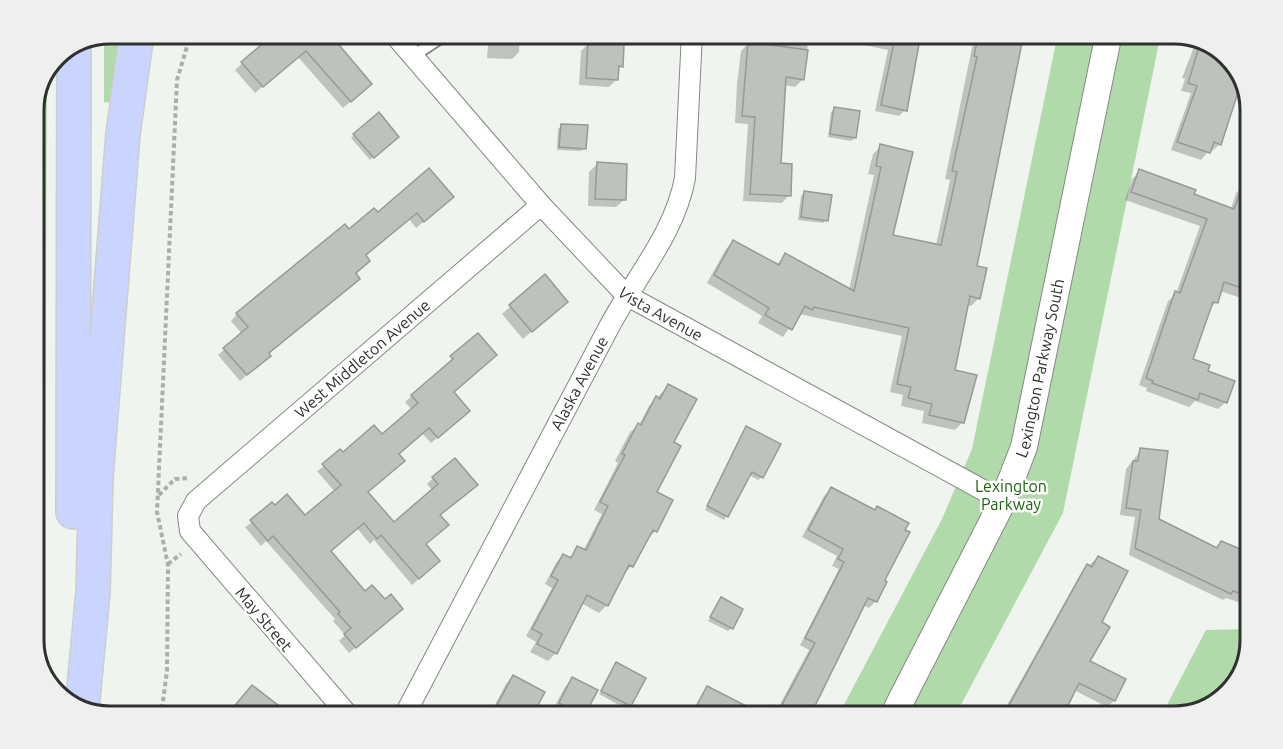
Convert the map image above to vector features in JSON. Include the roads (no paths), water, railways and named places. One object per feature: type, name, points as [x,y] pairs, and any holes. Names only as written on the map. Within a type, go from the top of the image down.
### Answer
[{"type":"highway","points":[[83,699],[93,592],[96,477],[122,146],[136,43]]},
{"type":"highway","points":[[73,695],[74,54]]},
{"type":"street","name":"Vista Avenue","points":[[401,43],[540,205],[626,295],[1003,501]]},
{"type":"street","name":"Alaska Avenue","points":[[409,706],[626,295],[672,222],[681,201],[685,178],[692,43]]},
{"type":"street","name":"Lexington Parkway South","points":[[898,706],[1003,501],[1024,447],[1107,43]]},
{"type":"street","name":"West Middleton Avenue","points":[[188,516],[196,501],[540,205]]},
{"type":"street","name":"May Street","points":[[188,516],[190,531],[340,706]]},
{"type":"lane","points":[[412,56],[432,43]]},
{"type":"park label","name":"Lexington Parkway","points":[[1011,495]]}]
